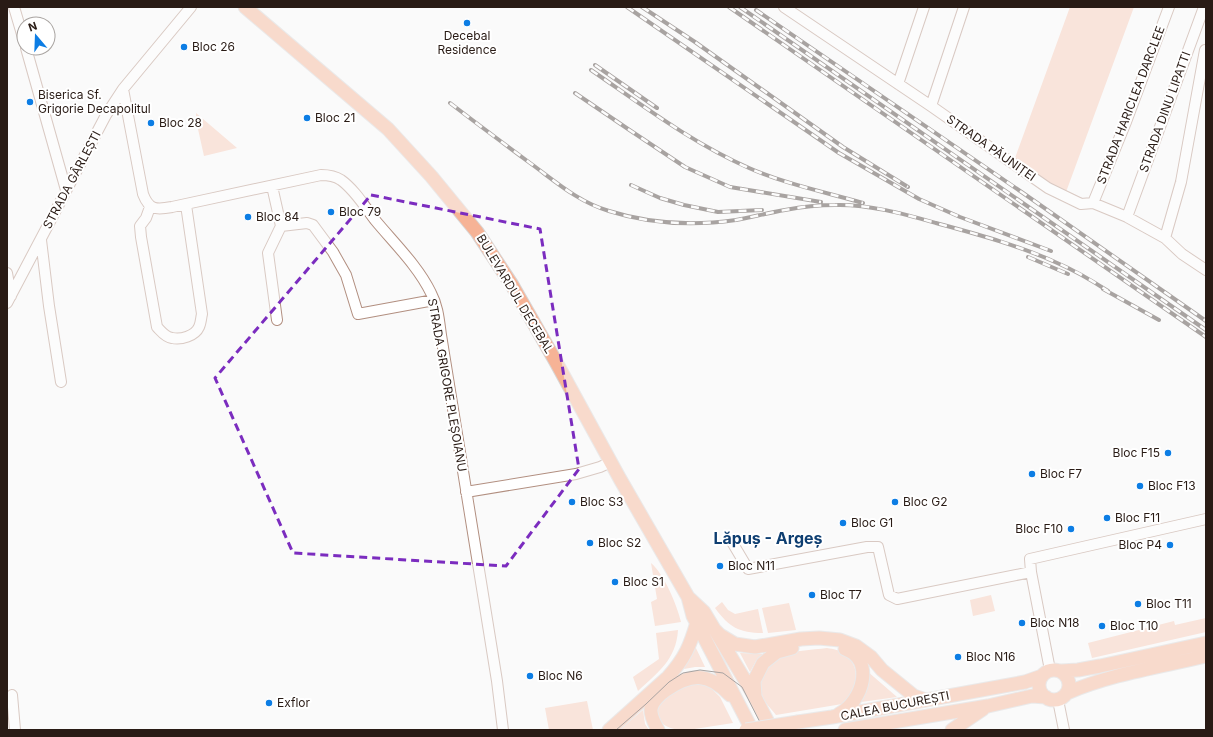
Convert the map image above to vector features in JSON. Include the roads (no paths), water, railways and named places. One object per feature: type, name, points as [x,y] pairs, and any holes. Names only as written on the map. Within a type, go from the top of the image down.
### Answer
[{"type":"main road","name":"BULEVARDUL DECEBAL","points":[[245,7],[388,129],[477,232],[512,285],[688,597],[694,616],[752,730]]},
{"type":"main road","name":"BULEVARDUL DECEBAL","points":[[688,597],[704,612],[755,697],[772,730]]},
{"type":"main road","points":[[609,730],[668,677],[677,667],[684,657],[692,640],[697,622]]},
{"type":"main road","points":[[713,628],[720,635],[735,644],[755,647],[801,639],[819,638],[840,640],[856,646],[871,657],[882,670],[897,683],[914,696],[926,700]]},
{"type":"main road","name":"CALEA BUCUREȘTI","points":[[746,730],[832,717],[1025,682],[1051,672],[1078,670],[1100,666],[1206,643]]},
{"type":"main road","points":[[755,697],[754,681],[763,663],[777,652],[815,645],[833,645],[847,650],[858,658],[862,669],[862,682],[859,693],[852,704],[846,710],[832,717]]},
{"type":"main road","name":"CALEA BUCUREȘTI","points":[[845,730],[988,706],[1032,696],[1057,697],[1103,680],[1206,656]]},
{"type":"main road","points":[[1051,672],[1069,679],[1070,686],[1057,697],[1041,692],[1039,686],[1051,672]]},
{"type":"main road","points":[[658,730],[651,711],[653,704],[662,692],[687,678],[706,679],[720,685],[738,704]]},
{"type":"main road","points":[[952,730],[988,706]]},
{"type":"main road","points":[[876,725],[892,730]]},
{"type":"street","name":"STRADA GÂRLEȘTI","points":[[9,299],[106,115],[123,89],[191,7]]},
{"type":"street","name":"STRADA PĂUNIȚEI","points":[[784,7],[931,106],[1048,188],[1081,204],[1093,203],[1127,217],[1165,238],[1182,254],[1206,270]]},
{"type":"street","points":[[898,84],[924,7]]},
{"type":"street","points":[[931,106],[964,7]]},
{"type":"street","name":"STRADA HARICLEA DARCLEE","points":[[1093,203],[1126,122],[1169,7]]},
{"type":"street","name":"STRADA DINU LIPATTI","points":[[1127,217],[1204,7]]},
{"type":"street","points":[[1165,238],[1181,182],[1205,50]]},
{"type":"street","points":[[28,56],[66,190]]},
{"type":"street","points":[[123,89],[144,194],[150,207],[146,218],[140,226],[140,231],[157,326],[161,332],[171,338],[182,338],[194,334],[199,328],[202,314],[186,205]]},
{"type":"street","name":"STRADA GRIGORE PLEȘOIANU","points":[[150,207],[160,209],[186,205],[321,175],[329,175],[341,180],[352,190],[421,276],[434,300],[441,335],[504,730]]},
{"type":"street","points":[[272,186],[281,226],[268,253],[277,320]]},
{"type":"street","points":[[281,226],[307,223],[312,225],[333,252],[346,276],[358,314],[434,300]]},
{"type":"street","name":"STRADA GÂRLEȘTI","points":[[41,240],[49,306],[61,382]]},
{"type":"street","points":[[7,273],[9,299]]},
{"type":"street","points":[[466,492],[576,474],[611,462]]},
{"type":"street","points":[[1051,672],[1031,572],[1030,559],[1206,519]]},
{"type":"street","points":[[732,542],[748,569],[867,547],[878,547],[889,595],[897,599],[1031,572]]},
{"type":"street","points":[[12,695],[15,730]]},
{"type":"street","points":[[1057,697],[1064,730]]},
{"type":"tram line","points":[[616,730],[669,682],[683,673],[700,670],[723,673],[742,687],[764,730]]},
{"type":"railway","points":[[627,7],[839,153],[919,199],[960,217],[1051,251]]},
{"type":"railway","points":[[642,7],[695,42],[843,147],[908,187]]},
{"type":"railway","points":[[729,7],[1206,337]]},
{"type":"railway","points":[[740,7],[1206,330]]},
{"type":"railway","points":[[756,10],[1023,193],[1206,321]]},
{"type":"railway","points":[[595,65],[657,108]]},
{"type":"railway","points":[[591,70],[668,123],[728,158],[777,179],[863,203]]},
{"type":"railway","points":[[575,93],[685,167],[730,187],[821,202]]},
{"type":"railway","points":[[450,103],[577,197],[609,211],[640,219],[672,223],[704,223],[736,220],[791,209],[829,205],[861,206],[886,210],[966,231],[1026,250],[1069,268],[1108,291]]},
{"type":"railway","points":[[631,185],[660,198],[718,212],[762,210]]},
{"type":"railway","points":[[1028,257],[1068,274]]},
{"type":"railway","points":[[1103,289],[1159,320]]},
{"type":"place","name":"Decebal Residence","points":[[467,23]]},
{"type":"place","name":"Bloc 26","points":[[184,47]]},
{"type":"place","name":"Biserica Sf. Grigorie Decapolitul","points":[[30,102]]},
{"type":"place","name":"Bloc 21","points":[[307,118]]},
{"type":"place","name":"Bloc 28","points":[[151,123]]},
{"type":"place","name":"Bloc 79","points":[[331,212]]},
{"type":"place","name":"Bloc 84","points":[[248,217]]},
{"type":"place","name":"Bloc F15","points":[[1168,453]]},
{"type":"place","name":"Bloc F7","points":[[1032,474]]},
{"type":"place","name":"Bloc F13","points":[[1140,486]]},
{"type":"place","name":"Bloc S3","points":[[572,502]]},
{"type":"place","name":"Bloc G2","points":[[895,502]]},
{"type":"place","name":"Bloc F11","points":[[1107,518]]},
{"type":"place","name":"Bloc G1","points":[[843,523]]},
{"type":"place","name":"Bloc F10","points":[[1071,529]]},
{"type":"place","name":"Bloc S2","points":[[590,543]]},
{"type":"place","name":"Bloc P4","points":[[1170,545]]},
{"type":"place","name":"Bloc N11","points":[[720,566]]},
{"type":"place","name":"Bloc S1","points":[[615,582]]},
{"type":"place","name":"Bloc T7","points":[[812,595]]},
{"type":"place","name":"Bloc T11","points":[[1138,604]]},
{"type":"place","name":"Bloc N18","points":[[1022,623]]},
{"type":"place","name":"Bloc T10","points":[[1102,626]]},
{"type":"place","name":"Bloc N16","points":[[958,657]]},
{"type":"place","name":"Bloc N6","points":[[530,676]]},
{"type":"place","name":"Exflor","points":[[269,703]]},
{"type":"district","name":"Lăpuș - Argeș","points":[[768,538]]}]
